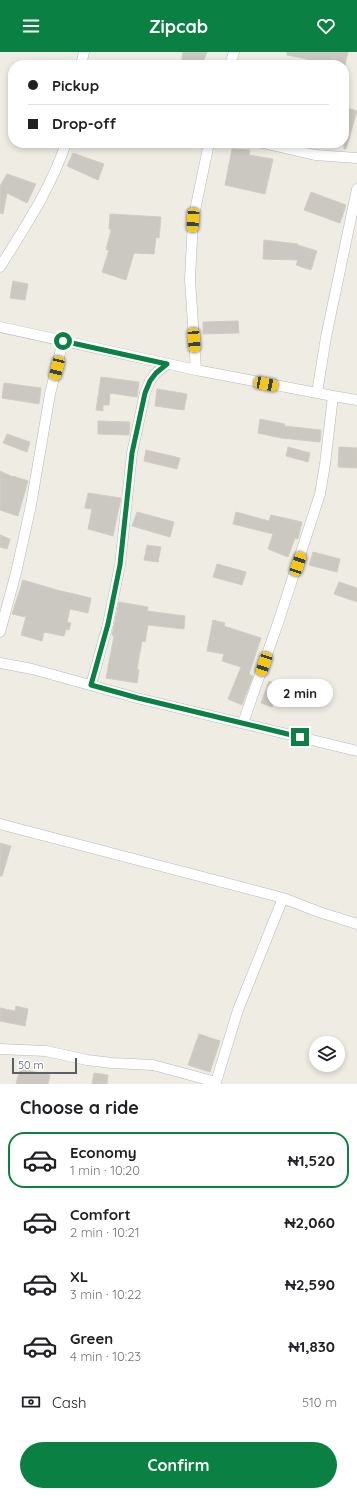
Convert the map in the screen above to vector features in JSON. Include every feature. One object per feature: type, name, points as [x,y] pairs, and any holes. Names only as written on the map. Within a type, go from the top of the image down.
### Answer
[{"type":"street","points":[[0,267],[40,202],[58,166],[64,148]]},
{"type":"street","points":[[196,370],[190,279],[193,220],[208,148]]},
{"type":"street","points":[[287,148],[315,154],[357,158]]},
{"type":"street","points":[[317,393],[326,337],[357,189]]},
{"type":"street","points":[[0,327],[196,370],[357,400]]},
{"type":"street","points":[[0,632],[16,573],[29,513],[50,394],[63,341]]},
{"type":"street","points":[[91,685],[108,624],[120,565],[132,453],[145,393],[150,381],[156,373],[167,364]]},
{"type":"street","points":[[243,723],[282,613],[320,494],[333,396]]},
{"type":"street","points":[[0,663],[32,669],[138,698],[357,751]]},
{"type":"street","points":[[0,824],[283,898],[357,924]]},
{"type":"street","points":[[0,1049],[46,1051],[86,1060],[153,1065],[218,1083],[238,1010],[283,898]]},
{"type":"building","points":[[183,52],[207,52],[204,60],[182,60]]},
{"type":"building","points":[[287,52],[348,52],[346,60],[312,60],[287,55]]},
{"type":"building","points":[[349,109],[357,111],[349,139]]},
{"type":"building","points":[[232,149],[250,150],[249,155],[273,159],[265,194],[225,185]]},
{"type":"building","points":[[73,153],[104,164],[98,180],[67,166]]},
{"type":"building","points":[[7,174],[36,184],[27,203],[7,193],[3,214],[0,213],[0,186]]},
{"type":"building","points":[[311,192],[346,205],[340,223],[304,210]]},
{"type":"building","points":[[110,214],[161,217],[159,238],[156,237],[154,254],[134,253],[126,280],[102,272],[109,250],[106,250],[111,230],[109,229]]},
{"type":"building","points":[[264,240],[298,244],[317,251],[311,270],[296,265],[298,260],[263,259]]},
{"type":"building","points":[[13,281],[28,284],[25,300],[10,298]]},
{"type":"building","points":[[238,321],[239,333],[203,334],[203,322]]},
{"type":"building","points":[[101,377],[139,382],[137,397],[110,393],[109,405],[103,405],[103,411],[96,410]]},
{"type":"building","points":[[4,383],[41,388],[39,404],[2,398]]},
{"type":"building","points":[[157,389],[187,394],[184,410],[155,406]]},
{"type":"building","points":[[260,419],[285,424],[284,426],[321,430],[320,442],[281,438],[258,433]]},
{"type":"building","points":[[98,421],[130,422],[129,435],[98,434]]},
{"type":"building","points":[[7,434],[30,442],[27,452],[3,443]]},
{"type":"building","points":[[288,447],[310,453],[308,462],[286,456]]},
{"type":"building","points":[[339,447],[357,448],[357,468],[338,467]]},
{"type":"building","points":[[146,450],[180,458],[177,469],[144,461]]},
{"type":"building","points":[[0,471],[13,477],[28,481],[18,516],[0,510]]},
{"type":"building","points":[[88,493],[121,498],[113,536],[88,529],[92,509],[85,508]]},
{"type":"building","points":[[137,512],[174,522],[170,537],[132,526]]},
{"type":"building","points":[[236,512],[269,521],[271,515],[302,522],[298,539],[295,538],[288,557],[268,549],[273,534],[233,524]]},
{"type":"building","points":[[0,535],[10,539],[7,549],[0,547]]},
{"type":"building","points":[[147,545],[161,547],[158,562],[144,560]]},
{"type":"building","points":[[313,552],[340,559],[337,572],[309,565]]},
{"type":"building","points":[[217,564],[246,572],[242,585],[213,577]]},
{"type":"building","points":[[23,580],[91,598],[88,613],[70,609],[67,622],[71,623],[69,630],[66,629],[64,636],[44,632],[42,641],[21,635],[26,617],[12,614]]},
{"type":"building","points":[[339,582],[357,588],[357,602],[334,594]]},
{"type":"building","points":[[119,602],[148,607],[147,611],[185,616],[184,629],[148,625],[145,642],[142,641],[137,669],[139,670],[137,683],[106,678],[114,636],[112,635]]},
{"type":"building","points":[[213,620],[225,623],[224,626],[261,638],[249,674],[253,676],[242,705],[228,699],[241,667],[222,661],[224,654],[207,651]]},
{"type":"building","points":[[269,681],[280,685],[272,707],[261,703]]},
{"type":"building","points":[[0,843],[11,846],[2,876],[0,876]]},
{"type":"building","points":[[16,1006],[28,1009],[25,1026],[0,1021],[0,1008],[15,1011]]},
{"type":"building","points":[[199,1034],[220,1041],[210,1072],[188,1065]]},
{"type":"building","points":[[20,1069],[50,1075],[48,1084],[16,1084]]},
{"type":"building","points":[[94,1073],[108,1075],[107,1084],[92,1084]]},
{"type":"route","points":[[63,341],[167,364],[156,373],[150,381],[145,393],[132,453],[120,565],[108,624],[91,685],[138,698],[300,737]]}]
